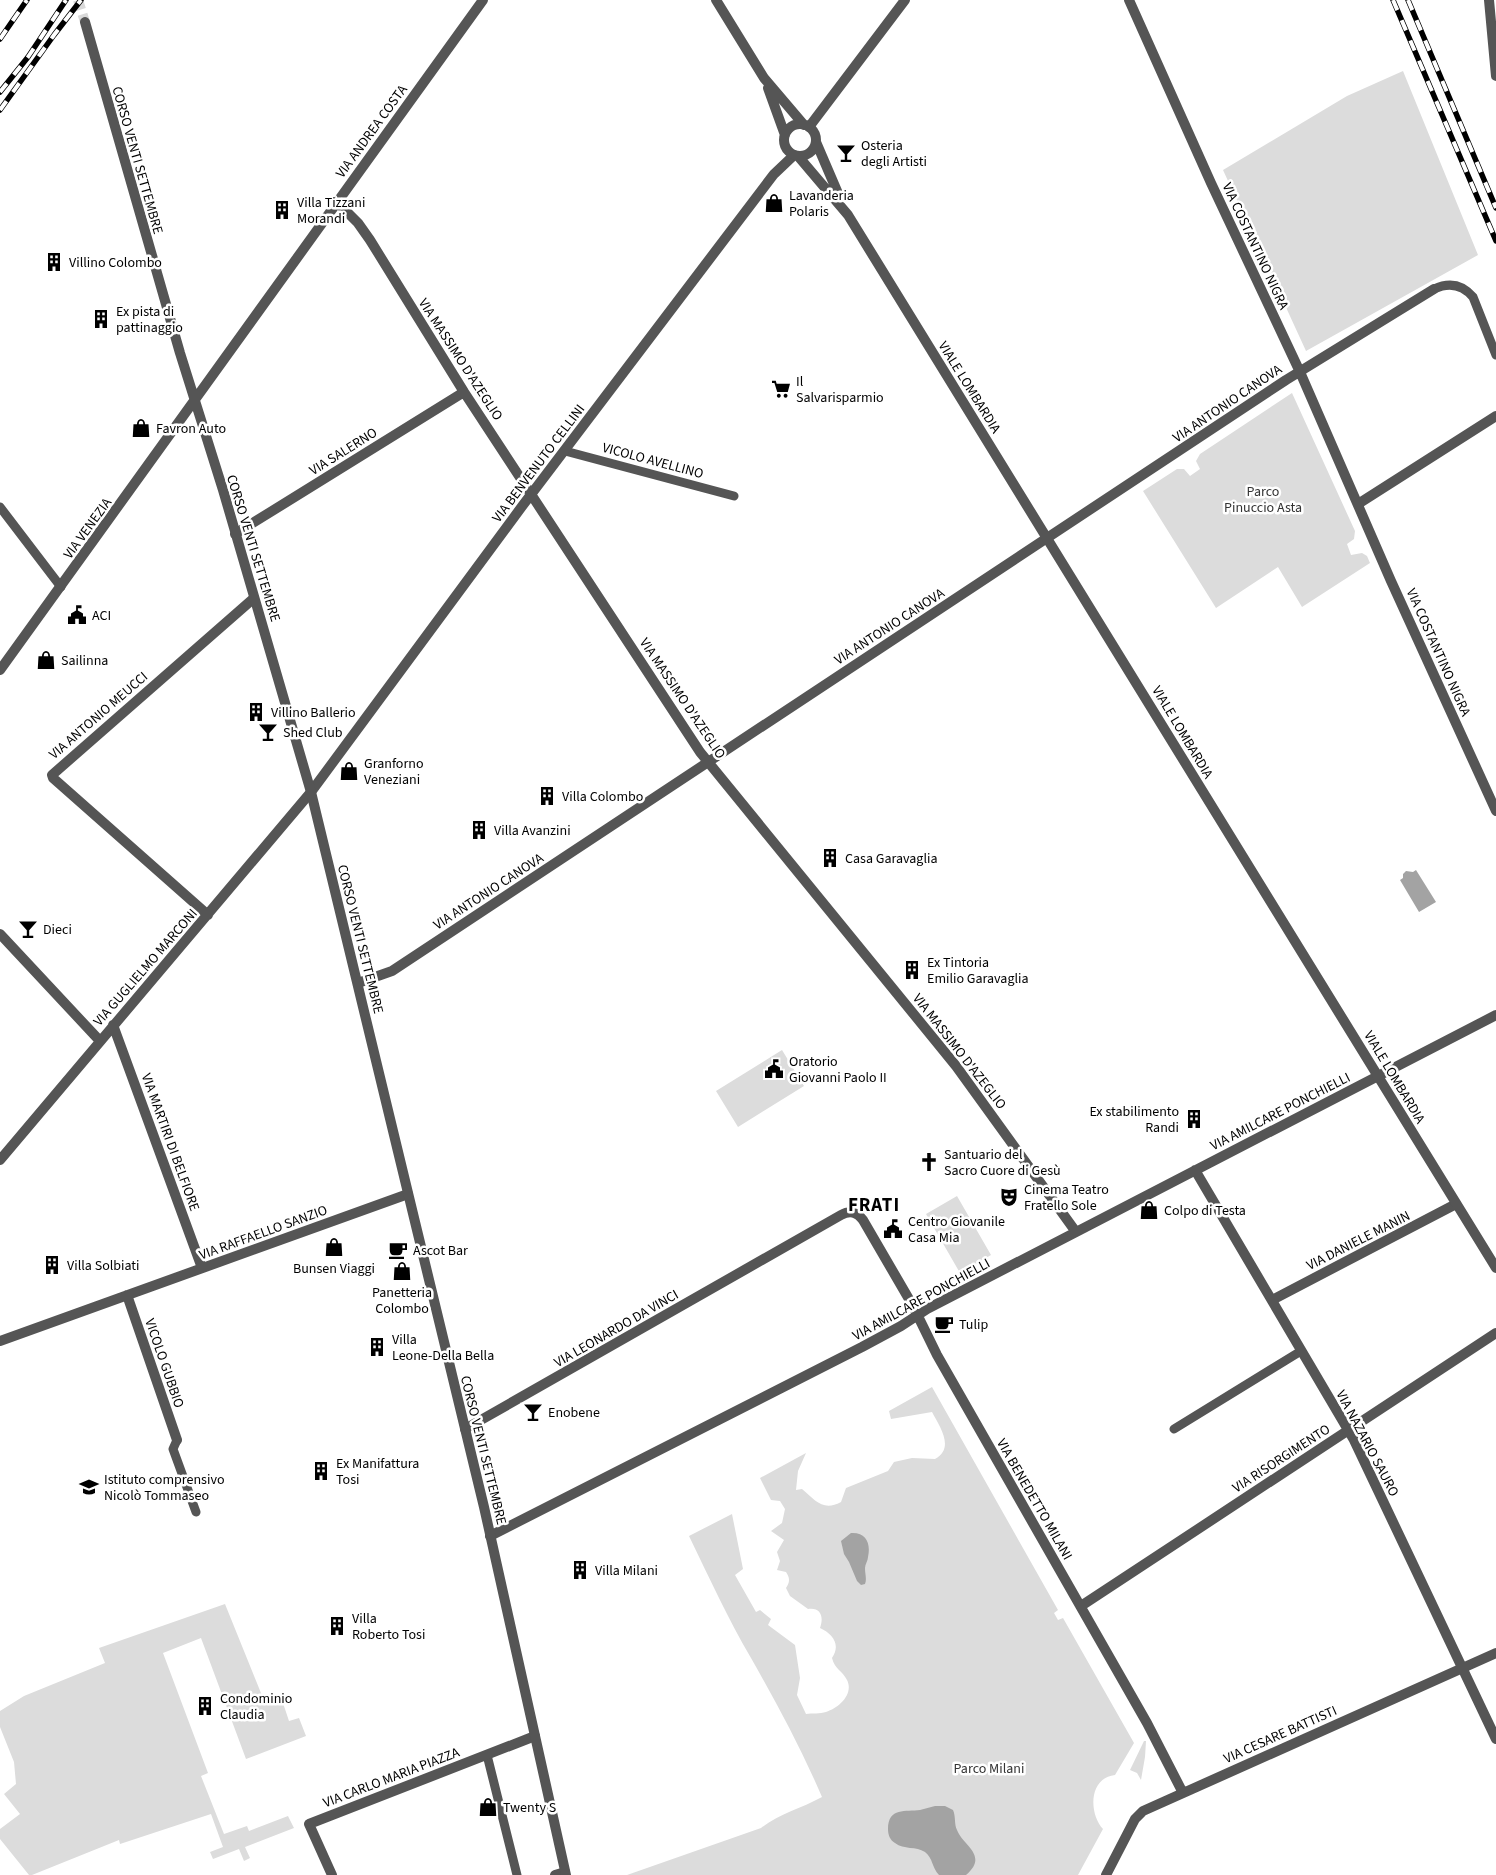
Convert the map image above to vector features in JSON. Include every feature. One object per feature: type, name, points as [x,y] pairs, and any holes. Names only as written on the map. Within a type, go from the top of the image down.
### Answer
[{"type":"street","points":[[716,0],[764,78],[785,135],[785,145],[796,156],[810,153],[816,142],[815,133],[806,126],[764,78]]},
{"type":"street","points":[[785,135],[791,127],[806,126],[905,0]]},
{"type":"street","name":"VIA COSTANTINO NIGRA","points":[[1129,0],[1211,183],[1300,372],[1496,811]]},
{"type":"street","points":[[1489,0],[1496,76]]},
{"type":"street","name":"VIA ANDREA COSTA","points":[[194,400],[482,1]]},
{"type":"street","name":"CORSO VENTI SETTEMBRE","points":[[84,22],[311,792],[490,1536],[535,1736],[562,1874]]},
{"type":"street","name":"VIALE LOMBARDIA","points":[[816,142],[845,211],[1496,1268]]},
{"type":"street","name":"VIALE LOMBARDIA","points":[[796,156],[845,211]]},
{"type":"street","name":"VIA BENVENUTO CELLINI","points":[[311,792],[532,493],[774,174],[796,156]]},
{"type":"street","name":"VIA MASSIMO D'AZEGLIO","points":[[337,202],[364,232],[464,392],[708,762],[961,1072],[1076,1232]]},
{"type":"street","name":"VIA ANTONIO CANOVA","points":[[358,982],[392,971],[1300,372],[1434,289]]},
{"type":"street","name":"VIA SALERNO","points":[[235,534],[464,392]]},
{"type":"street","name":"VIA VENEZIA","points":[[0,670],[194,400]]},
{"type":"street","points":[[1358,504],[1496,416]]},
{"type":"street","name":"VIA ANTONIO MEUCCI","points":[[208,915],[52,778],[52,775],[254,598]]},
{"type":"street","name":"VIA GUGLIELMO MARCONI","points":[[0,1160],[311,792]]},
{"type":"street","points":[[0,934],[100,1041]]},
{"type":"street","name":"VIA AMILCARE PONCHIELLI","points":[[490,1536],[862,1347],[927,1309],[1496,1015]]},
{"type":"street","name":"VIA MARTIRI DI BELFIORE","points":[[113,1025],[202,1268]]},
{"type":"street","name":"VIA NAZARIO SAURO","points":[[1195,1170],[1348,1430],[1496,1739]]},
{"type":"street","name":"VIA RAFFAELLO SANZIO","points":[[2,1338],[408,1194]]},
{"type":"street","name":"VIA DANIELE MANIN","points":[[1272,1300],[1456,1204]]},
{"type":"street","name":"VIA LEONARDO DA VINCI","points":[[465,1429],[846,1212],[856,1213],[863,1220]]},
{"type":"street","name":"VIA BENEDETTO MILANI","points":[[863,1220],[913,1306],[916,1316],[937,1355],[1147,1723],[1183,1793]]},
{"type":"street","name":"VICOLO GUBBIO","points":[[127,1295],[177,1440]]},
{"type":"street","name":"VIA RISORGIMENTO","points":[[1081,1606],[1496,1333]]},
{"type":"street","name":"VIA CESARE BATTISTI","points":[[1106,1875],[1135,1819],[1143,1811],[1496,1653]]},
{"type":"street","name":"VIA CARLO MARIA PIAZZA","points":[[332,1875],[309,1824],[535,1736]]},
{"type":"lane","points":[[1434,289],[1441,285],[1457,285],[1469,292],[1473,297],[1496,355]]},
{"type":"lane","name":"VICOLO AVELLINO","points":[[565,451],[734,496]]},
{"type":"lane","points":[[0,507],[61,587]]},
{"type":"lane","points":[[1174,1429],[1302,1351]]},
{"type":"lane","points":[[177,1440],[173,1449],[196,1512]]},
{"type":"lane","points":[[487,1755],[517,1875]]},
{"type":"green space","points":[[1403,71],[1478,255],[1306,351],[1223,170],[1347,96]]},
{"type":"green space","name":"Parco Pinuccio Asta","points":[[1292,393],[1355,531],[1354,539],[1347,544],[1351,555],[1362,553],[1367,556],[1370,563],[1302,607],[1278,567],[1216,608],[1143,491],[1177,469],[1184,469],[1190,476],[1200,469],[1196,461],[1200,454]]},
{"type":"green space","points":[[782,1050],[804,1086],[738,1127],[716,1091]]},
{"type":"green space","points":[[957,1196],[991,1255],[960,1273],[926,1214]]},
{"type":"green space","name":"Parco Milani","points":[[932,1387],[1058,1610],[1054,1613],[1058,1620],[1063,1618],[1134,1743],[1115,1775],[1106,1778],[1096,1789],[1094,1798],[1095,1815],[1103,1829],[1078,1875],[627,1875],[761,1828],[775,1819],[822,1797],[797,1744],[734,1628],[689,1536],[732,1514],[743,1569],[735,1575],[756,1612],[760,1610],[771,1619],[768,1625],[795,1645],[800,1678],[797,1695],[806,1714],[824,1713],[836,1707],[847,1695],[849,1685],[832,1658],[835,1653],[836,1644],[829,1633],[820,1628],[822,1620],[819,1611],[808,1609],[790,1596],[786,1588],[789,1580],[786,1572],[777,1570],[780,1561],[777,1552],[784,1540],[771,1531],[782,1523],[785,1509],[780,1501],[771,1500],[760,1478],[806,1453],[798,1471],[796,1490],[802,1489],[815,1501],[829,1506],[841,1502],[846,1488],[888,1471],[894,1462],[912,1458],[935,1459],[941,1454],[945,1443],[942,1431],[932,1412],[891,1419],[889,1411]]},
{"type":"green space","points":[[225,1604],[265,1703],[281,1697],[289,1721],[299,1718],[306,1736],[246,1759],[201,1638],[163,1653],[208,1773],[201,1776],[224,1834],[247,1826],[249,1831],[288,1816],[294,1828],[245,1847],[250,1858],[244,1861],[239,1849],[213,1859],[210,1852],[223,1847],[211,1814],[120,1844],[119,1840],[29,1875],[0,1839],[0,1829],[20,1814],[4,1794],[16,1784],[14,1762],[0,1727],[0,1711],[24,1696],[105,1663],[99,1648]]},
{"type":"green space","points":[[1144,1741],[1146,1741],[1145,1757],[1141,1780],[1137,1773],[1130,1770]]},
{"type":"shaded area","points":[[1416,870],[1436,902],[1419,912],[1400,880],[1406,871],[1413,872]]},
{"type":"shaded area","points":[[851,1533],[864,1536],[869,1547],[865,1567],[866,1582],[861,1585],[857,1581],[844,1554],[841,1541]]},
{"type":"shaded area","points":[[935,1806],[945,1806],[953,1810],[957,1830],[975,1856],[975,1862],[966,1875],[939,1875],[930,1857],[925,1852],[899,1845],[893,1842],[890,1837],[888,1831],[889,1822],[894,1814]]},
{"type":"tunnel","points":[[78,0],[85,22]]},
{"type":"railway","points":[[0,39],[27,0]]},
{"type":"railway","points":[[0,92],[28,57],[66,0]]},
{"type":"railway","points":[[0,110],[81,0]]},
{"type":"railway","points":[[1393,0],[1496,241]]},
{"type":"railway","points":[[1408,0],[1496,208]]},
{"type":"place","name":"Osteria degli Artisti","points":[[846,153]]},
{"type":"place","name":"Lavanderia Polaris","points":[[774,203]]},
{"type":"place","name":"Villa Tizzani Morandi","points":[[282,210]]},
{"type":"place","name":"Villino Colombo","points":[[54,262]]},
{"type":"place","name":"Ex pista di pattinaggio","points":[[101,319]]},
{"type":"place","name":"Il Salvarisparmio","points":[[781,389]]},
{"type":"place","name":"Favron Auto","points":[[141,428]]},
{"type":"place","name":"ACI","points":[[77,615]]},
{"type":"place","name":"Sailinna","points":[[46,660]]},
{"type":"place","name":"Villino Ballerio","points":[[256,712]]},
{"type":"place","name":"Shed Club","points":[[268,732]]},
{"type":"place","name":"Granforno Veneziani","points":[[349,771]]},
{"type":"place","name":"Villa Colombo","points":[[547,796]]},
{"type":"place","name":"Villa Avanzini","points":[[479,830]]},
{"type":"place","name":"Casa Garavaglia","points":[[830,858]]},
{"type":"place","name":"Dieci","points":[[28,929]]},
{"type":"place","name":"Ex Tintoria Emilio Garavaglia","points":[[912,970]]},
{"type":"place","name":"Oratorio Giovanni Paolo II","points":[[774,1069]]},
{"type":"place","name":"Ex stabilimento Randi","points":[[1194,1119]]},
{"type":"place","name":"Santuario del Sacro Cuore di Gesù","points":[[929,1162]]},
{"type":"place","name":"Cinema Teatro Fratello Sole","points":[[1009,1197]]},
{"type":"place","name":"Colpo di Testa","points":[[1149,1210]]},
{"type":"place","name":"Centro Giovanile Casa Mia","points":[[893,1229]]},
{"type":"place","name":"Bunsen Viaggi","points":[[334,1247]]},
{"type":"place","name":"Ascot Bar","points":[[398,1250]]},
{"type":"place","name":"Villa Solbiati","points":[[52,1265]]},
{"type":"place","name":"Panetteria Colombo","points":[[402,1271]]},
{"type":"place","name":"Tulip","points":[[944,1324]]},
{"type":"place","name":"Villa Leone-Della Bella","points":[[377,1347]]},
{"type":"place","name":"Enobene","points":[[533,1412]]},
{"type":"place","name":"Ex Manifattura Tosi","points":[[321,1471]]},
{"type":"place","name":"Istituto comprensivo Nicolò Tommaseo","points":[[89,1487]]},
{"type":"place","name":"Villa Milani","points":[[580,1570]]},
{"type":"place","name":"Villa Roberto Tosi","points":[[337,1626]]},
{"type":"place","name":"Condominio Claudia","points":[[205,1706]]},
{"type":"place","name":"Twenty S","points":[[488,1807]]},
{"type":"district","name":"FRATI","points":[[874,1204]]}]
